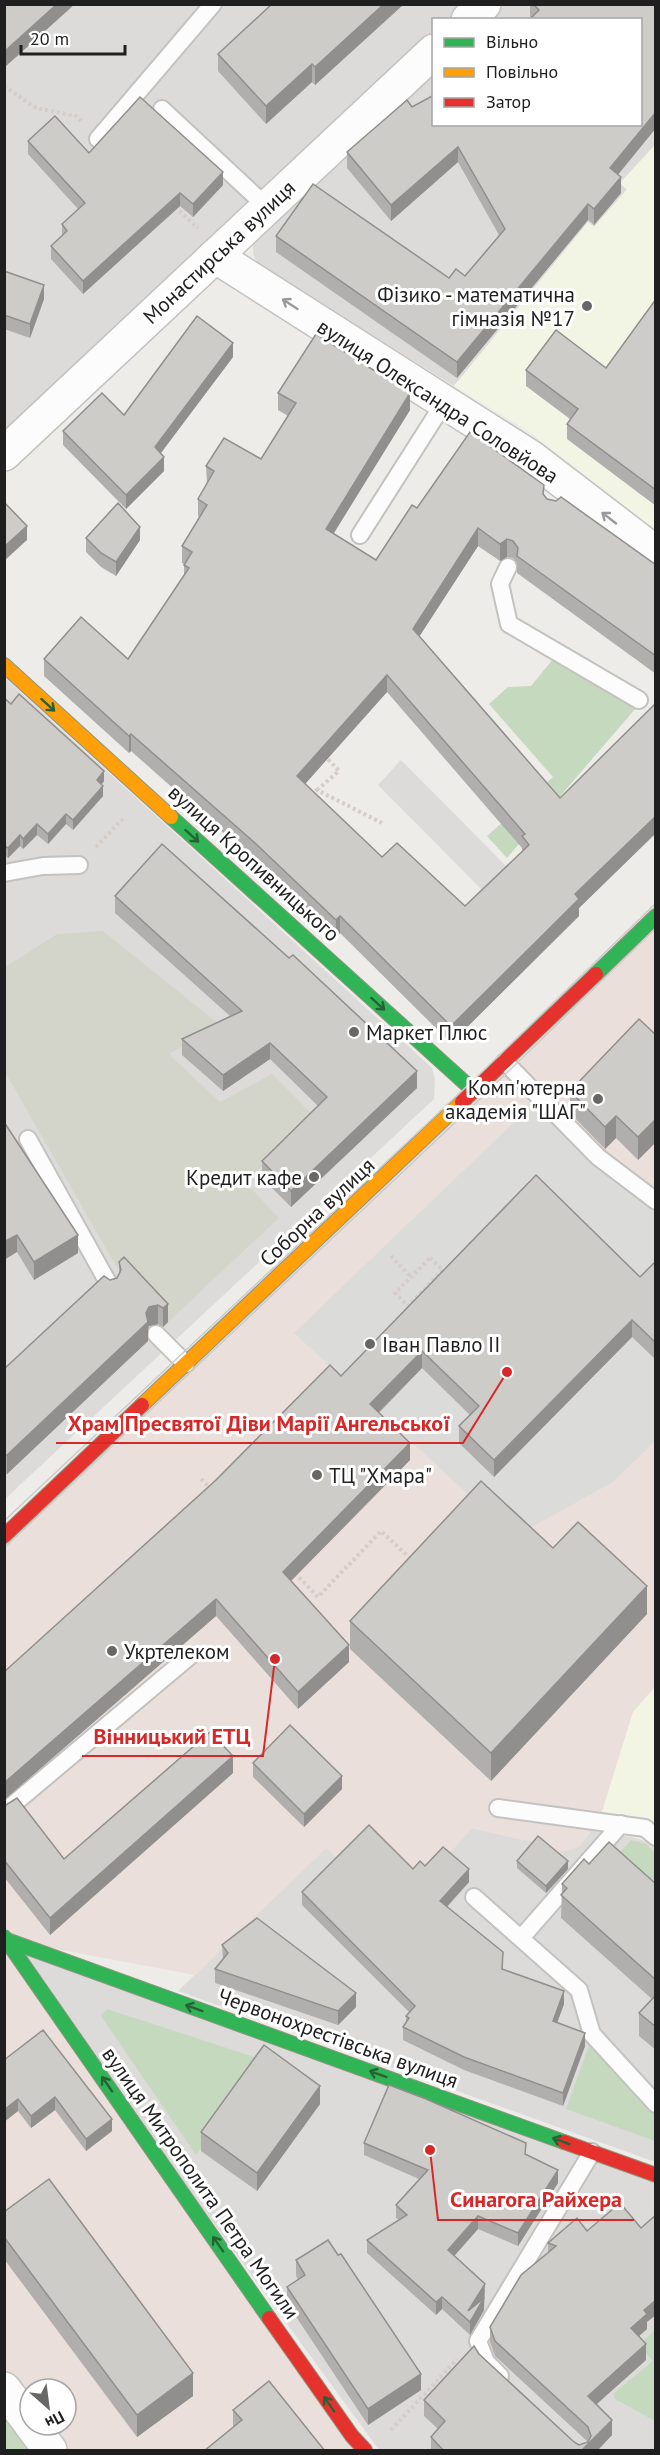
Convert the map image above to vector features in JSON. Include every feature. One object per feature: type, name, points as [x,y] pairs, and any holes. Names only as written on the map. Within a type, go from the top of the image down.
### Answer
[{"type":"street","points":[[470,18],[484,4]]},
{"type":"street","name":"Монастирська вулиця","points":[[4,454],[432,53]]},
{"type":"street","name":"вулиця Олександра Соловйова","points":[[218,253],[444,403],[532,458],[564,494],[656,554]]},
{"type":"street","name":"вулиця Кропивницького","points":[[4,665],[474,1092]]},
{"type":"street","name":"Соборна вулиця","points":[[4,1536],[474,1092],[656,916]]},
{"type":"street","name":"Червонохрестівська вулиця","points":[[6,1938],[656,2175]]},
{"type":"street","name":"вулиця Митрополита Петра Могили","points":[[6,1938],[352,2436],[365,2451]]},
{"type":"street","points":[[4,2389],[18,2407]]},
{"type":"street","points":[[40,2437],[50,2451]]},
{"type":"lane","points":[[98,139],[213,4]]},
{"type":"lane","points":[[162,109],[267,207]]},
{"type":"lane","points":[[360,535],[444,403]]},
{"type":"lane","points":[[508,567],[500,584],[509,624],[639,700]]},
{"type":"lane","points":[[4,873],[43,866],[79,865]]},
{"type":"lane","points":[[505,1062],[598,1157],[654,1198]]},
{"type":"lane","points":[[28,1139],[111,1288]]},
{"type":"lane","points":[[156,1334],[186,1364]]},
{"type":"lane","points":[[4,1812],[191,1655]]},
{"type":"lane","points":[[498,1808],[645,1828],[656,1837]]},
{"type":"lane","points":[[521,1938],[621,1824]]},
{"type":"lane","points":[[474,1897],[579,1990],[592,2034],[656,2104]]},
{"type":"lane","points":[[512,2386],[486,2362],[478,2340],[592,2152]]},
{"type":"path","points":[[4,86],[36,108],[76,116],[98,139]]},
{"type":"path","points":[[169,202],[218,253]]},
{"type":"path","points":[[309,796],[339,771],[324,755]]},
{"type":"path","points":[[317,790],[382,823]]},
{"type":"path","points":[[79,865],[146,794]]},
{"type":"path","points":[[391,1256],[411,1277]]},
{"type":"path","points":[[430,1258],[443,1270],[425,1289],[408,1306],[395,1293],[430,1258]]},
{"type":"path","points":[[425,1289],[430,1293]]},
{"type":"path","points":[[201,1479],[218,1496]]},
{"type":"path","points":[[293,1572],[318,1597],[381,1531],[414,1563]]},
{"type":"path","points":[[387,2434],[444,2372]]},
{"type":"shaded area","points":[[5,5],[484,5],[469,18],[432,18],[432,53],[5,453]]},
{"type":"shaded area","points":[[504,5],[655,5],[655,145],[620,183],[627,189],[594,227],[588,223],[454,386],[258,264],[253,254],[253,245],[432,73],[432,126],[642,126],[642,18],[489,18]]},
{"type":"shaded area","name":"Фізико - математична гімназія №17","points":[[655,145],[655,529],[527,430],[454,386],[588,222],[594,227],[627,190],[620,183]]},
{"type":"shaded area","points":[[4,677],[432,1068],[435,1079],[434,1099],[5,1499]]},
{"type":"shaded area","points":[[401,760],[511,871],[486,894],[378,785]]},
{"type":"shaded area","points":[[655,916],[655,1687],[633,1712],[607,1810],[578,1847],[552,1855],[538,1843],[472,1828],[433,1871],[362,1883],[326,1848],[195,1975],[8,1940],[365,2450],[4,2450],[5,1535]]},
{"type":"shaded area","points":[[103,931],[219,1024],[169,1054],[220,1102],[272,1074],[312,1114],[246,1183],[279,1218],[168,1322],[116,1266],[5,1072],[4,968],[57,934]]},
{"type":"shaded area","points":[[533,1104],[595,1168],[655,1213],[655,1441],[613,1482],[514,1537],[294,1333]]},
{"type":"shaded area","points":[[655,1687],[655,1837],[599,1821],[633,1712]]},
{"type":"shaded area","points":[[472,1828],[538,1843],[578,1847],[591,1831],[631,1837],[648,1842],[656,1849],[655,2162],[178,1991],[326,1848],[433,1871]]},
{"type":"shaded area","points":[[7,1940],[655,2175],[655,2450],[379,2450]]},
{"type":"green space","points":[[554,658],[636,708],[507,858],[487,836],[553,777],[489,704],[508,687],[531,686]]},
{"type":"green space","points":[[631,1840],[646,1844],[655,1853],[655,1906],[609,1865]]},
{"type":"green space","points":[[107,2009],[264,2060],[196,2155],[101,2016]]},
{"type":"green space","points":[[590,2043],[655,2109],[655,2141],[566,2109]]},
{"type":"green space","points":[[655,2330],[655,2421],[615,2399],[613,2394],[653,2361],[639,2345]]},
{"type":"green space","points":[[4,2385],[18,2404],[18,2437],[43,2437],[53,2450],[5,2450]]},
{"type":"building","points":[[4,4],[57,4],[5,51]]},
{"type":"building","points":[[272,4],[384,4],[315,67],[312,64],[266,106],[218,54]]},
{"type":"building","points":[[533,4],[656,4],[656,112],[610,168],[621,177],[594,209],[588,204],[457,362],[276,236],[313,184],[449,278],[456,269],[465,276],[505,229],[458,147],[391,205],[347,152],[407,100],[412,107],[432,96],[432,126],[642,126],[642,18],[531,18],[539,10]]},
{"type":"building","points":[[140,97],[223,172],[193,204],[180,193],[83,281],[51,246],[67,231],[62,224],[85,203],[28,141],[55,116],[89,153]]},
{"type":"building","points":[[4,271],[44,285],[30,324],[4,315]]},
{"type":"building","points":[[656,299],[656,490],[567,424],[578,409],[526,370],[556,330],[606,368]]},
{"type":"building","points":[[197,316],[233,343],[155,447],[164,457],[126,495],[63,431],[102,393],[124,415]]},
{"type":"building","points":[[316,334],[410,393],[326,529],[376,560],[412,505],[417,508],[470,432],[544,485],[543,494],[547,499],[556,501],[561,497],[656,565],[656,656],[517,556],[518,548],[513,541],[507,539],[500,544],[478,528],[413,629],[560,798],[656,703],[656,816],[575,894],[579,899],[451,1026],[340,916],[336,920],[255,843],[131,734],[129,736],[44,659],[81,617],[128,659],[189,568],[184,565],[192,552],[182,546],[207,505],[198,499],[214,471],[206,466],[224,438],[261,459],[296,403],[278,393]],"holes":[[[387,675],[525,834],[522,836],[529,845],[465,906],[397,843],[382,857],[297,776]]]},
{"type":"building","points":[[4,502],[27,526],[4,547]]},
{"type":"building","points":[[118,503],[140,527],[116,562],[101,553],[86,538]]},
{"type":"building","points":[[19,694],[104,771],[97,780],[103,786],[73,820],[66,814],[48,834],[37,824],[23,839],[20,835],[8,848],[4,845],[4,698],[11,704]]},
{"type":"building","points":[[162,844],[289,958],[293,955],[417,1071],[291,1191],[262,1161],[327,1097],[270,1043],[223,1075],[182,1039],[242,1011],[115,896]]},
{"type":"building","points":[[639,1019],[656,1035],[656,1119],[638,1137],[616,1116],[605,1127],[570,1091]]},
{"type":"building","points":[[4,1122],[78,1235],[34,1262],[17,1235],[4,1242]]},
{"type":"building","points":[[536,1175],[640,1277],[656,1261],[656,1343],[632,1320],[494,1460],[459,1426],[479,1406],[422,1351],[370,1404],[410,1443],[283,1572],[349,1645],[298,1692],[216,1599],[4,1783],[4,1672],[216,1480],[330,1365],[341,1376]]},
{"type":"building","points":[[124,1257],[168,1304],[163,1308],[158,1305],[149,1307],[146,1313],[148,1322],[7,1455],[4,1455],[4,1369],[104,1276],[110,1280],[117,1278],[121,1270],[119,1262]]},
{"type":"building","points":[[481,1481],[553,1548],[578,1522],[647,1586],[491,1753],[350,1621]]},
{"type":"building","points":[[290,1725],[342,1776],[304,1814],[253,1763]]},
{"type":"building","points":[[210,1732],[233,1756],[50,1918],[4,1860],[4,1805],[17,1798],[64,1859]]},
{"type":"building","points":[[369,1825],[413,1869],[420,1861],[425,1866],[443,1847],[469,1869],[440,1901],[503,1952],[502,1969],[564,1991],[553,2021],[585,2033],[563,2093],[464,2057],[403,2027],[409,2018],[406,2016],[415,2006],[302,1892]]},
{"type":"building","points":[[538,1836],[568,1861],[546,1886],[517,1861]]},
{"type":"building","points":[[609,1842],[656,1884],[656,1980],[561,1895],[567,1888],[562,1884],[584,1859],[589,1864]]},
{"type":"building","points":[[257,1918],[356,1993],[338,2011],[215,1969],[228,1953],[222,1945]]},
{"type":"building","points":[[656,1995],[656,2027],[639,2013]]},
{"type":"building","points":[[43,2030],[112,2119],[86,2139],[55,2097],[31,2116],[18,2099],[4,2110],[4,2060]]},
{"type":"building","points":[[264,2045],[320,2086],[257,2173],[201,2132]]},
{"type":"building","points":[[389,2085],[526,2143],[525,2154],[558,2170],[518,2233],[478,2216],[448,2250],[485,2284],[468,2311],[484,2298],[470,2322],[442,2297],[436,2302],[367,2240],[407,2215],[396,2205],[428,2170],[364,2143]]},
{"type":"building","points":[[49,2179],[193,2373],[137,2415],[4,2237],[4,2212]]},
{"type":"building","points":[[620,2203],[641,2228],[656,2215],[656,2300],[644,2310],[647,2314],[631,2328],[646,2344],[588,2396],[612,2420],[581,2451],[444,2451],[431,2437],[445,2421],[424,2400],[474,2346],[479,2354],[574,2442],[579,2445],[588,2442],[591,2436],[588,2427],[495,2341],[490,2327],[521,2275],[556,2246],[548,2243],[577,2218],[587,2231]]},
{"type":"building","points":[[328,2240],[338,2255],[341,2254],[421,2374],[368,2409],[287,2287],[305,2275],[296,2260]]},
{"type":"building","points":[[269,2381],[325,2451],[204,2451],[242,2420],[233,2410]]},
{"type":"tram line","points":[[4,1521],[482,1072],[656,903]]},
{"type":"tram line","points":[[4,1548],[481,1098],[656,928]]},
{"type":"traffic: fast","points":[[171,817],[474,1091]]},
{"type":"traffic: fast","points":[[596,974],[656,916]]},
{"type":"traffic: fast","points":[[4,1937],[269,2318]]},
{"type":"traffic: fast","points":[[7,1940],[564,2142]]},
{"type":"traffic: slow","points":[[4,665],[171,817]]},
{"type":"traffic: slow","points":[[142,1405],[462,1102]]},
{"type":"traffic: jam","points":[[462,1102],[596,974]]},
{"type":"traffic: jam","points":[[4,1536],[142,1405]]},
{"type":"traffic: jam","points":[[564,2142],[656,2175]]},
{"type":"traffic: jam","points":[[269,2318],[352,2436],[365,2450]]},
{"type":"place","name":"Фізико - математична гімназія №17","points":[[587,306]]},
{"type":"place","name":"Маркет Плюс","points":[[354,1032]]},
{"type":"place","name":"Комп'ютерна академія \"ШАГ\"","points":[[598,1099]]},
{"type":"place","name":"Кредит кафе","points":[[314,1177]]},
{"type":"place","name":"Іван Павло II","points":[[370,1344]]},
{"type":"place","name":"Храм Пресвятої Діви Марії Ангельської","points":[[507,1372]]},
{"type":"place","name":"ТЦ \"Хмара\"","points":[[317,1475]]},
{"type":"place","name":"Укртелеком","points":[[112,1651]]},
{"type":"place","name":"Вінницький ЕТЦ","points":[[275,1659]]},
{"type":"place","name":"Синагога Райхера","points":[[430,2150]]}]
